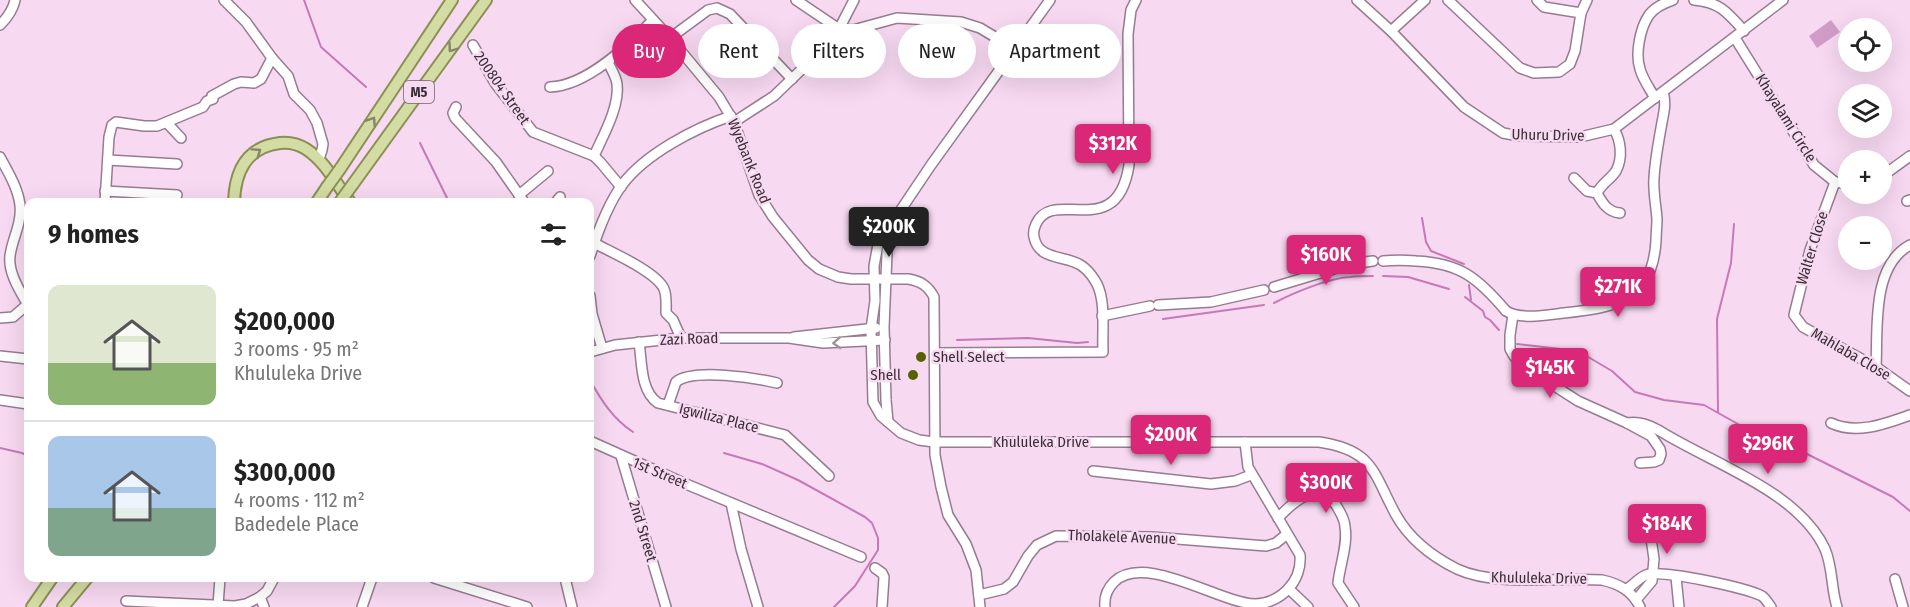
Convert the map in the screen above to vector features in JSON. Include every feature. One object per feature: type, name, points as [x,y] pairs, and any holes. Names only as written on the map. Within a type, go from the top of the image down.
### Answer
[{"type":"main road","name":"M5","points":[[319,198],[340,170],[452,0]]},
{"type":"main road","name":"M5","points":[[345,198],[486,0]]},
{"type":"main road","points":[[234,198],[239,172],[253,153],[261,147],[279,143],[296,144],[306,148],[319,159],[341,198]]},
{"type":"main road","points":[[32,607],[49,582]]},
{"type":"main road","points":[[62,607],[77,582]]},
{"type":"main road","points":[[62,607],[84,582]]},
{"type":"street","points":[[0,25],[6,19],[15,0]]},
{"type":"street","points":[[224,0],[246,22],[288,76],[294,94],[310,110],[317,123],[323,144],[319,159]]},
{"type":"street","name":"Wyebank Road","points":[[635,0],[657,24]]},
{"type":"street","points":[[796,0],[832,24]]},
{"type":"street","points":[[842,24],[854,0]]},
{"type":"street","name":"Khululeka Drive","points":[[1033,24],[1050,0]]},
{"type":"street","points":[[936,352],[1103,352],[1102,297],[1098,285],[1083,267],[1075,262],[1045,254],[1035,241],[1034,233],[1035,225],[1045,214],[1054,211],[1088,210],[1107,206],[1115,201],[1125,186],[1128,165],[1128,34],[1131,10],[1136,0]]},
{"type":"street","name":"Uhuru Drive","points":[[1359,0],[1464,107],[1503,133],[1519,136],[1580,137],[1614,129],[1783,0]]},
{"type":"street","points":[[1391,32],[1425,0]]},
{"type":"street","points":[[1448,0],[1520,68],[1534,73],[1559,72],[1570,64],[1575,51],[1581,13],[1587,0]]},
{"type":"street","points":[[1537,0],[1544,7],[1581,13]]},
{"type":"street","points":[[1102,316],[1154,306],[1211,302],[1269,289],[1350,264],[1399,259],[1432,261],[1456,267],[1471,276],[1506,311],[1513,315],[1554,314],[1613,305],[1635,293],[1648,277],[1655,257],[1657,220],[1654,206],[1654,178],[1666,100],[1643,79],[1639,68],[1640,42],[1649,15],[1660,5],[1673,0]]},
{"type":"street","points":[[1694,0],[1718,5],[1732,16],[1744,31]]},
{"type":"street","points":[[594,236],[621,187],[633,173],[678,139],[698,128],[732,119],[774,96],[792,79],[739,22],[723,10],[712,8],[686,26]]},
{"type":"street","points":[[874,24],[897,18],[961,22],[988,33]]},
{"type":"street","points":[[550,87],[563,85],[608,62],[653,20]]},
{"type":"street","name":"Khayalami Circle","points":[[1735,38],[1815,165],[1835,182]]},
{"type":"street","name":"200804 Street","points":[[473,45],[495,83],[533,132],[594,156],[621,187]]},
{"type":"street","name":"Wyebank Road","points":[[686,57],[719,97],[732,119],[759,195],[773,217],[808,260],[819,269],[838,277],[916,280],[924,284],[934,297],[936,352],[934,442],[940,487],[948,515],[972,556],[980,607]]},
{"type":"street","points":[[105,198],[112,124],[116,122],[152,127],[167,123],[203,107],[213,99],[213,96],[234,84],[254,83],[261,79],[272,58]]},
{"type":"street","points":[[594,156],[609,123],[617,92],[616,79],[608,62]]},
{"type":"street","name":"Khululeka Drive","points":[[994,78],[879,239],[874,266],[873,402],[881,416],[888,422],[910,438],[934,442],[1319,442],[1340,446],[1354,452],[1377,474],[1397,516],[1411,536],[1431,554],[1464,572],[1501,579],[1602,580],[1627,589]]},
{"type":"street","points":[[456,107],[453,115],[459,125],[496,162],[521,198]]},
{"type":"street","points":[[167,123],[181,138]]},
{"type":"street","points":[[1614,129],[1619,139],[1618,165],[1598,192],[1601,201],[1608,209],[1620,213]]},
{"type":"street","points":[[1892,169],[1910,156]]},
{"type":"street","points":[[0,157],[11,178],[20,204],[19,224],[10,257],[15,280],[24,297]]},
{"type":"street","points":[[108,160],[177,164]]},
{"type":"street","points":[[523,198],[548,171]]},
{"type":"street","points":[[1574,178],[1587,191],[1598,192]]},
{"type":"street","name":"Walter Close","points":[[1794,315],[1807,259],[1835,182]]},
{"type":"street","points":[[105,191],[177,195]]},
{"type":"street","points":[[888,229],[884,327],[885,400],[888,422]]},
{"type":"street","points":[[594,239],[660,283],[665,291],[666,313],[674,320],[681,338]]},
{"type":"street","points":[[1876,367],[1879,299],[1883,280],[1896,256],[1910,245]]},
{"type":"street","points":[[0,318],[13,317],[24,307]]},
{"type":"street","points":[[1513,315],[1510,350],[1514,356],[1522,365],[1578,401],[1651,436],[1660,448],[1659,460],[1640,463]]},
{"type":"street","name":"Mahlaba Close","points":[[1794,315],[1803,327],[1876,367],[1910,391]]},
{"type":"street","points":[[594,321],[602,348]]},
{"type":"street","name":"Zazi Road","points":[[789,338],[884,327]]},
{"type":"street","name":"Zazi Road","points":[[594,351],[639,342],[681,338],[789,338],[823,343],[885,340]]},
{"type":"street","name":"Igwiliza Place","points":[[639,342],[646,389],[652,399],[658,403],[785,435],[829,476]]},
{"type":"street","points":[[0,356],[24,359]]},
{"type":"street","points":[[668,405],[676,382],[686,377],[733,375],[777,383]]},
{"type":"street","points":[[0,400],[24,403]]},
{"type":"street","points":[[1831,423],[1839,427],[1878,426],[1910,415]]},
{"type":"street","points":[[1627,423],[1643,423],[1660,431],[1768,490],[1795,509],[1812,527],[1824,547],[1830,565],[1837,607]]},
{"type":"street","points":[[1105,607],[1106,593],[1116,580],[1134,573],[1157,574],[1247,603],[1264,603],[1289,589],[1297,576],[1299,551],[1251,475],[1246,461],[1245,442]]},
{"type":"street","name":"1st Street","points":[[594,443],[861,557]]},
{"type":"street","name":"2nd Street","points":[[621,456],[666,607]]},
{"type":"street","points":[[1093,471],[1211,484],[1235,481],[1251,475]]},
{"type":"street","points":[[1278,518],[1303,496],[1314,493],[1327,496],[1334,503],[1345,526],[1345,541],[1338,583],[1354,607]]},
{"type":"street","points":[[731,503],[741,549],[758,607]]},
{"type":"street","name":"Tholakele Avenue","points":[[979,595],[1004,589],[1013,582],[1037,545],[1056,536],[1152,537],[1266,546],[1276,543],[1287,534]]},
{"type":"street","points":[[1652,538],[1654,559],[1653,574],[1652,581],[1638,603],[1627,589],[1646,575],[1653,574],[1716,582],[1753,593],[1767,600],[1771,607]]},
{"type":"street","points":[[875,568],[884,577],[882,607]]},
{"type":"street","points":[[1676,577],[1679,607]]},
{"type":"street","points":[[1895,579],[1903,607]]},
{"type":"street","points":[[218,605],[220,582]]},
{"type":"street","points":[[126,601],[241,605],[260,597],[272,582]]},
{"type":"street","points":[[362,607],[371,582]]},
{"type":"street","points":[[447,582],[527,607]]},
{"type":"street","points":[[567,582],[572,607]]},
{"type":"street","points":[[1289,589],[1308,607]]},
{"type":"street","points":[[260,597],[264,607]]},
{"type":"shaded area","points":[[1831,20],[1838,29],[1838,33],[1817,48],[1809,36]]},
{"type":"waterway","points":[[304,0],[321,47],[366,87]]},
{"type":"waterway","points":[[420,143],[447,198]]},
{"type":"waterway","points":[[1422,218],[1426,242],[1431,251],[1464,264]]},
{"type":"waterway","points":[[1718,412],[1717,319],[1731,263],[1734,224]]},
{"type":"waterway","points":[[1274,303],[1332,280],[1373,276]]},
{"type":"waterway","points":[[1383,276],[1408,277],[1449,289]]},
{"type":"waterway","points":[[1469,285],[1471,300]]},
{"type":"waterway","points":[[1465,297],[1483,311],[1485,317],[1499,330]]},
{"type":"waterway","points":[[1163,319],[1264,305]]},
{"type":"waterway","points":[[957,340],[1028,338],[1088,342]]},
{"type":"waterway","points":[[1517,344],[1578,351],[1612,371],[1635,392],[1664,400],[1704,405],[1779,447],[1807,454],[1893,497],[1910,511]]},
{"type":"waterway","points":[[594,387],[608,409],[633,432]]},
{"type":"waterway","points":[[0,448],[24,454]]},
{"type":"waterway","points":[[724,453],[762,464],[798,480],[872,523],[878,538],[878,550],[855,586],[834,607]]},
{"type":"place","name":"Shell Select","points":[[921,357]]},
{"type":"place","name":"Shell","points":[[913,375]]}]
